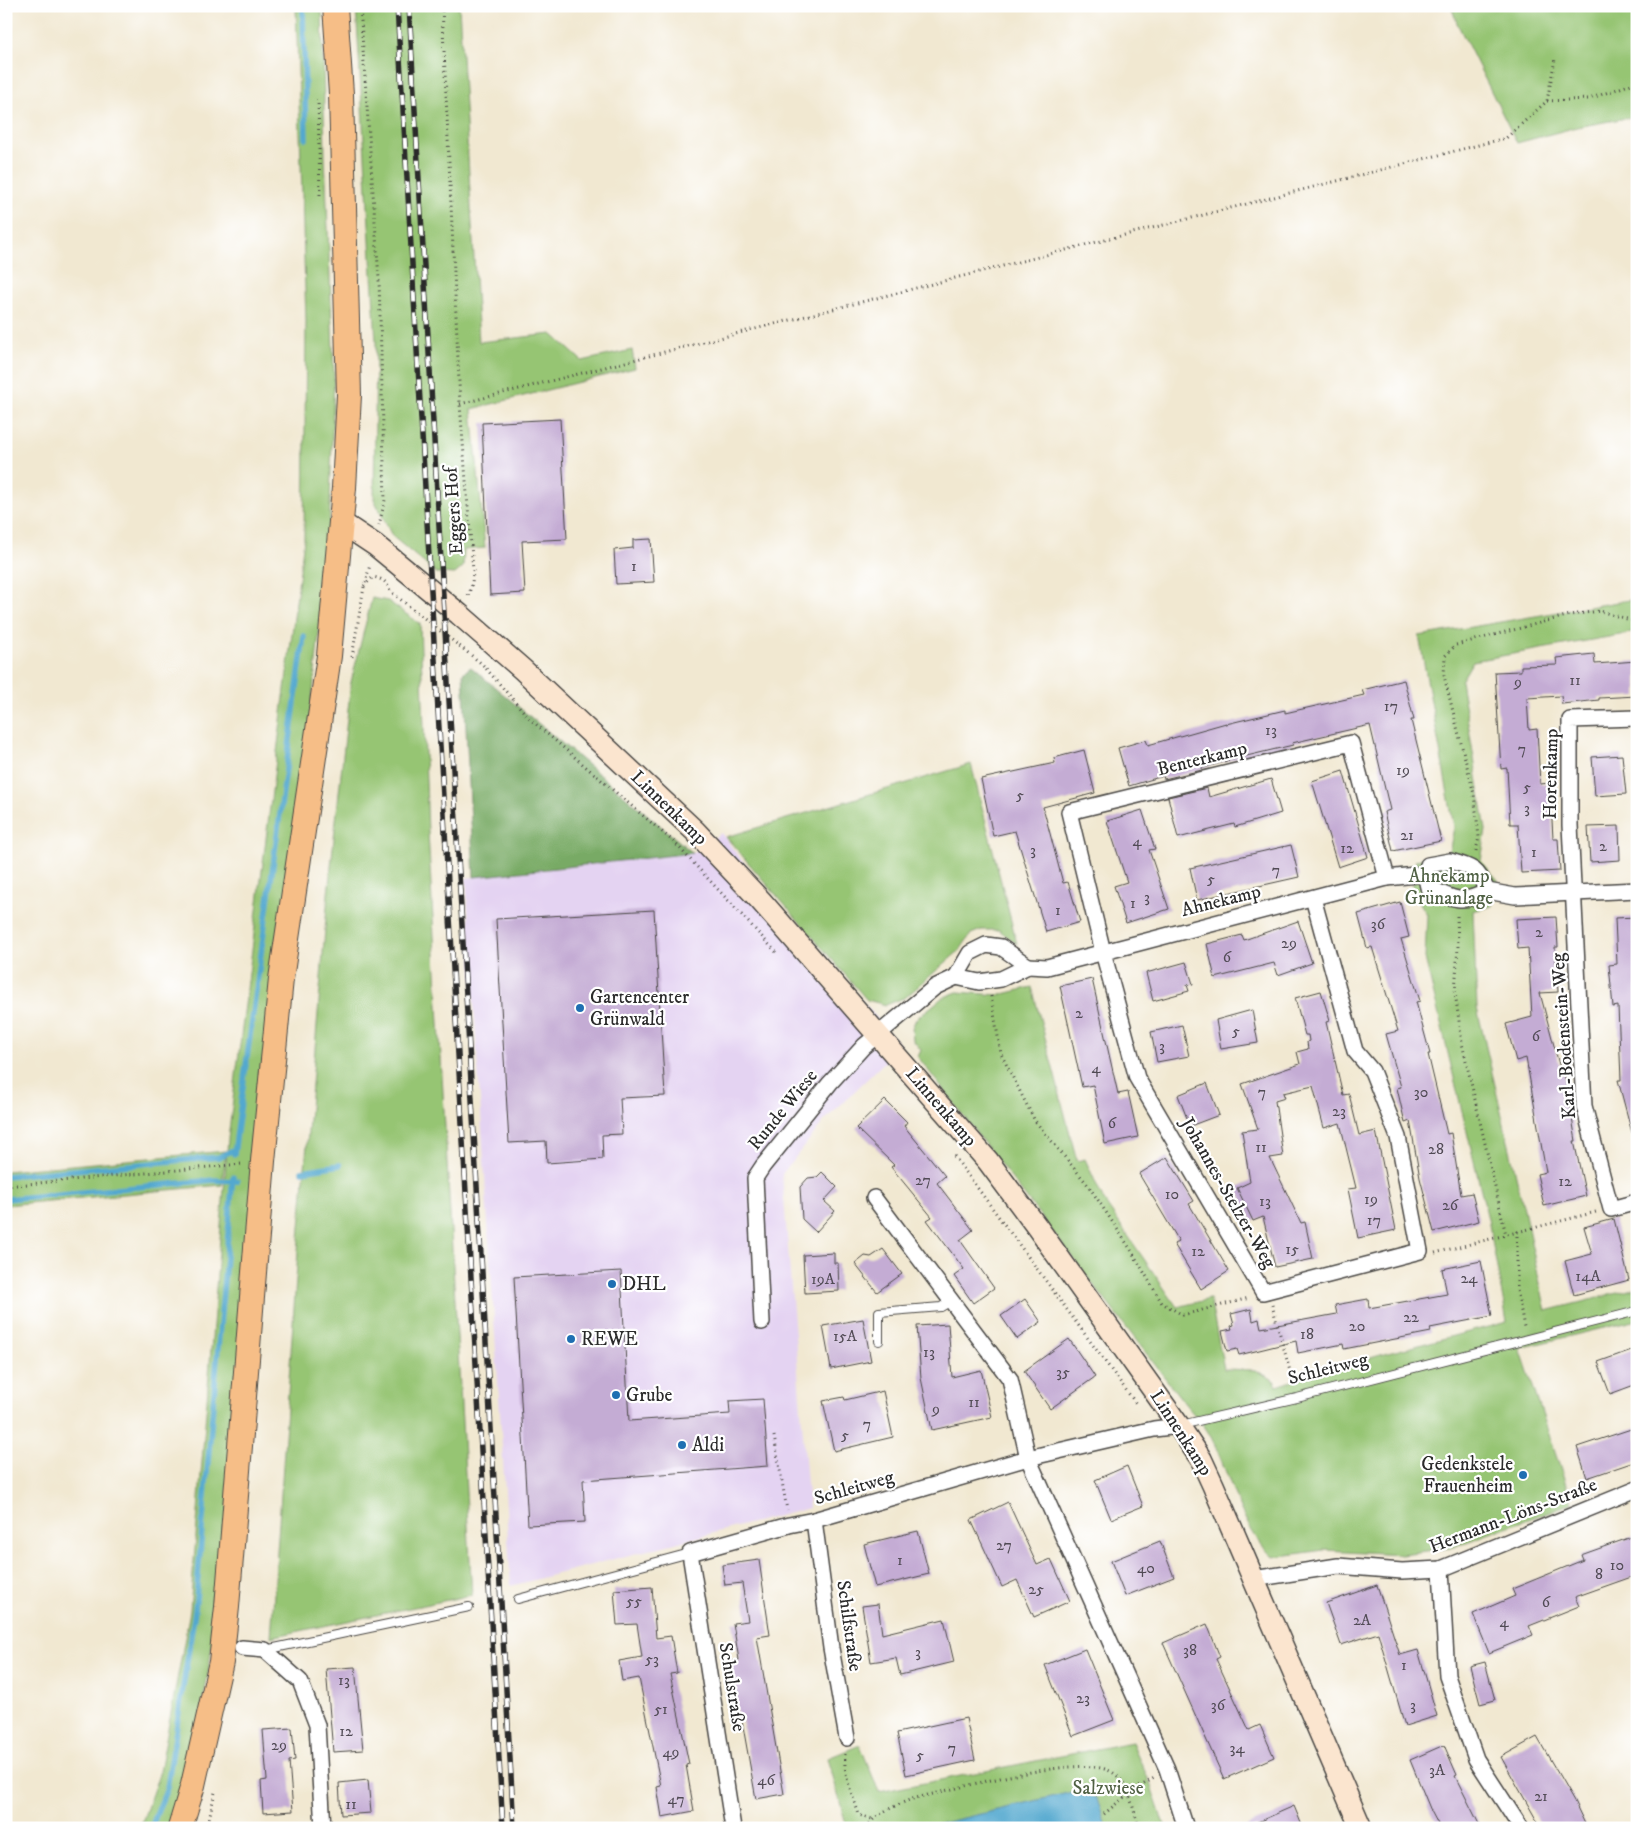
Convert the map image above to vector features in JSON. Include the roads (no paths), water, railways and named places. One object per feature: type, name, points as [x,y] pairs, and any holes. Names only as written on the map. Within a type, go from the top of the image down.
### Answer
[{"type":"main road","points":[[180,1828],[221,1662],[228,1597],[263,1161],[282,979],[329,656],[342,523],[349,395],[341,94],[335,6]]},
{"type":"main road","name":"Linnenkamp","points":[[342,523],[375,545],[522,669],[695,832],[761,901],[988,1162],[1037,1227],[1179,1426],[1200,1459],[1213,1485],[1361,1828]]},
{"type":"street","name":"Horenkamp","points":[[1575,892],[1570,826],[1570,720],[1637,718]]},
{"type":"street","name":"Benterkamp","points":[[1103,952],[1069,812],[1351,744],[1387,878]]},
{"type":"street","name":"Ahnekamp","points":[[956,977],[978,982],[1001,979],[1028,966],[1047,967],[1387,878],[1425,874],[1428,865],[1450,861],[1470,866],[1481,878],[1487,891]]},
{"type":"street","points":[[1425,874],[1428,887],[1459,900],[1475,897],[1487,891],[1515,896],[1637,890]]},
{"type":"street","name":"Karl-Bodenstein-Weg","points":[[1575,892],[1584,1106],[1611,1209],[1637,1202]]},
{"type":"street","name":"Johannes-Stelzer-Weg","points":[[1103,952],[1137,1078],[1266,1291],[1420,1251],[1398,1137],[1372,1071],[1355,1051],[1313,898]]},
{"type":"street","points":[[956,977],[970,953],[986,945],[1001,947],[1028,966]]},
{"type":"street","name":"Runde Wiese","points":[[762,1322],[755,1178],[762,1166],[830,1083],[864,1046],[935,987],[956,977]]},
{"type":"street","points":[[874,1198],[1010,1379],[1028,1458],[1167,1769],[1186,1828]]},
{"type":"street","name":"Schleitweg","points":[[690,1553],[789,1525],[814,1520],[1028,1458],[1154,1429],[1179,1426]]},
{"type":"street","name":"Hermann-Löns-Straße","points":[[1253,1578],[1338,1566],[1402,1571],[1441,1569],[1637,1489]]},
{"type":"street","name":"Schilfstraße","points":[[814,1520],[831,1648],[847,1738]]},
{"type":"street","name":"Schulstraße","points":[[690,1553],[733,1828]]},
{"type":"street","points":[[1441,1569],[1447,1676],[1476,1759],[1521,1828]]},
{"type":"street","points":[[242,1648],[265,1650],[300,1681],[317,1725],[323,1828]]},
{"type":"lane","points":[[879,1341],[878,1312],[942,1307],[951,1300]]},
{"type":"lane","name":"Schleitweg","points":[[1179,1426],[1297,1398],[1637,1311]]},
{"type":"lane","points":[[518,1599],[690,1553]]},
{"type":"lane","points":[[265,1650],[469,1607]]},
{"type":"water","points":[[1076,1791],[1097,1798],[1107,1828],[922,1828]]},
{"type":"waterway","points":[[303,6],[306,139]]},
{"type":"waterway","points":[[234,1154],[304,636]]},
{"type":"waterway","points":[[6,1176],[219,1157],[235,1149]]},
{"type":"waterway","points":[[302,1171],[340,1165]]},
{"type":"waterway","points":[[151,1828],[167,1788],[195,1611],[233,1177]]},
{"type":"waterway","points":[[6,1199],[214,1180],[237,1181]]},
{"type":"railway","points":[[397,6],[503,1828]]},
{"type":"railway","points":[[409,6],[514,1828]]},
{"type":"place","name":"Gartencenter Grünwald","points":[[580,1008]]},
{"type":"place","name":"DHL","points":[[612,1284]]},
{"type":"place","name":"REWE","points":[[571,1339]]},
{"type":"place","name":"Grube","points":[[616,1395]]},
{"type":"place","name":"Aldi","points":[[682,1445]]},
{"type":"place","name":"Gedenkstele Frauenheim","points":[[1523,1475]]},
{"type":"park label","name":"Ahnekamp Grünanlage","points":[[1449,887]]},
{"type":"park label","name":"Salzwiese","points":[[1108,1788]]}]
